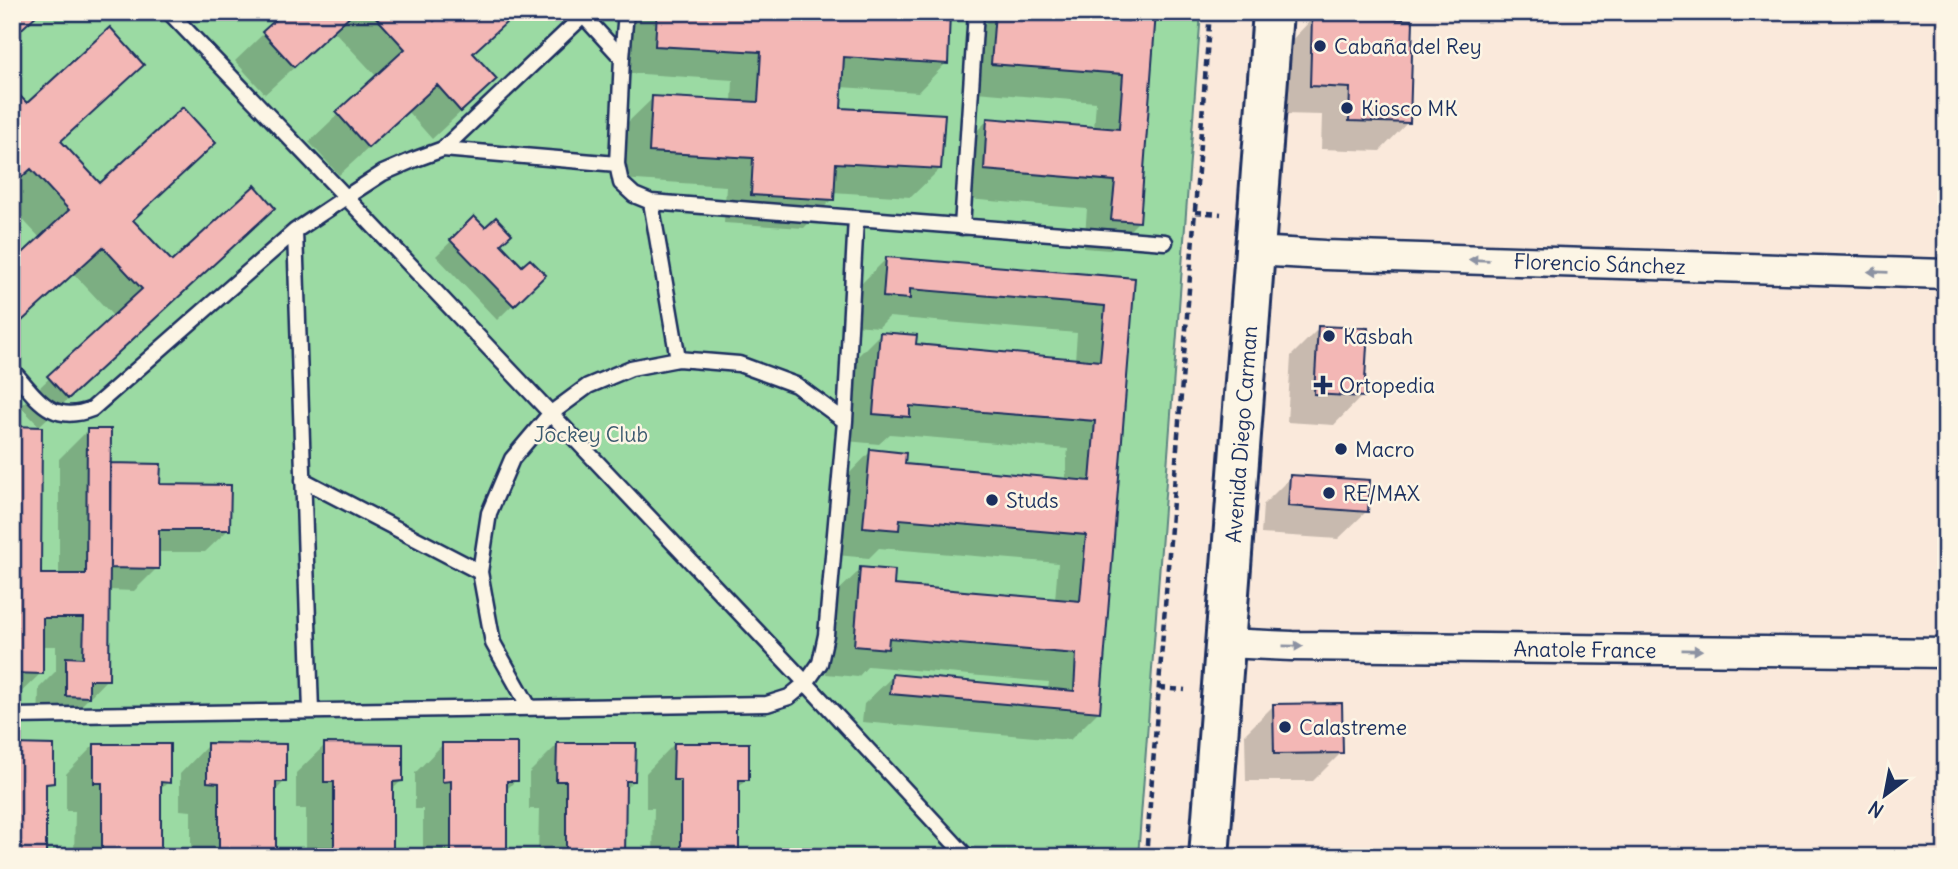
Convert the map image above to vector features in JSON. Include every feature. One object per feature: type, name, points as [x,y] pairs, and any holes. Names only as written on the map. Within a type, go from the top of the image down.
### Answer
[{"type":"main road","name":"Avenida Diego Carman","points":[[1209,857],[1273,12]]},
{"type":"street","name":"Florencio Sánchez","points":[[1255,251],[1339,256],[1946,274]]},
{"type":"street","name":"Anatole France","points":[[1225,643],[1946,653]]},
{"type":"lane","points":[[169,12],[806,682],[967,857]]},
{"type":"lane","points":[[626,12],[617,164],[621,183],[634,195],[652,202],[1165,243]]},
{"type":"lane","points":[[962,227],[976,12]]},
{"type":"lane","points":[[12,370],[40,401],[52,410],[78,415],[92,409],[295,231],[383,173],[443,149],[582,14],[622,58]]},
{"type":"lane","points":[[443,149],[617,164]]},
{"type":"lane","points":[[652,202],[678,359]]},
{"type":"lane","points":[[12,716],[767,704],[789,697],[806,682],[820,663],[826,635],[845,421],[856,218]]},
{"type":"lane","points":[[295,231],[311,711]]},
{"type":"lane","points":[[529,707],[493,643],[480,572],[489,513],[512,459],[550,414],[589,386],[631,368],[678,359],[739,364],[796,385],[845,421]]},
{"type":"lane","points":[[303,480],[480,572]]},
{"type":"path","points":[[1146,857],[1210,12]]},
{"type":"green space","name":"Jockey Club","points":[[12,12],[1201,12],[1138,857],[12,857]]},
{"type":"building","points":[[12,12],[40,12],[12,38]]},
{"type":"building","points":[[284,12],[354,12],[294,67],[262,32]]},
{"type":"building","points":[[371,12],[426,12],[434,21],[444,12],[518,12],[473,53],[497,79],[461,112],[437,85],[368,148],[336,112],[405,49]]},
{"type":"building","points":[[657,12],[950,12],[948,64],[844,57],[841,108],[945,114],[941,169],[836,163],[834,200],[751,195],[753,158],[649,152],[652,96],[758,102],[761,52],[655,46]]},
{"type":"building","points":[[995,12],[1128,21],[1128,12],[1156,12],[1140,222],[1111,220],[1115,181],[984,170],[987,118],[1119,129],[1123,74],[991,64]]},
{"type":"building","points":[[1312,17],[1413,20],[1410,123],[1349,121],[1350,88],[1310,86]]},
{"type":"building","points":[[110,27],[144,65],[61,141],[100,183],[183,107],[216,143],[133,220],[172,261],[255,185],[275,208],[68,399],[47,376],[142,289],[103,247],[12,330],[12,263],[69,210],[31,169],[12,186],[12,88],[27,103]]},
{"type":"building","points":[[474,216],[485,227],[496,217],[512,234],[501,244],[522,266],[530,259],[546,275],[514,306],[450,240]]},
{"type":"building","name":"Studs","points":[[886,257],[1135,278],[1100,712],[890,694],[892,674],[1074,691],[1076,654],[889,638],[888,649],[854,646],[860,567],[895,570],[894,585],[1080,601],[1086,535],[900,519],[899,530],[863,527],[870,449],[906,453],[905,464],[1090,481],[1095,421],[910,406],[910,417],[873,414],[880,332],[917,335],[916,344],[1100,361],[1105,306],[910,289],[910,299],[883,297]]},
{"type":"building","points":[[1318,326],[1368,328],[1364,397],[1314,394]]},
{"type":"building","points":[[12,426],[42,427],[41,574],[86,574],[87,429],[111,429],[109,680],[89,680],[89,697],[66,696],[66,657],[83,658],[84,618],[43,618],[43,674],[12,673]]},
{"type":"building","points":[[110,463],[161,464],[160,484],[231,485],[230,530],[159,530],[159,569],[110,568]]},
{"type":"building","name":"RE/MAX","points":[[1290,475],[1370,480],[1368,512],[1288,506]]},
{"type":"building","points":[[1342,703],[1343,753],[1274,754],[1273,704]]},
{"type":"building","points":[[207,743],[286,744],[286,782],[276,782],[276,857],[219,857],[219,783],[207,782]]},
{"type":"building","points":[[324,743],[403,744],[403,781],[393,782],[393,857],[334,857],[334,782],[324,782]]},
{"type":"building","points":[[442,743],[518,743],[518,781],[507,781],[507,857],[451,857],[451,781],[442,782]]},
{"type":"building","points":[[557,743],[636,743],[635,781],[626,781],[625,857],[566,857],[566,781],[556,781]]},
{"type":"building","points":[[674,743],[749,743],[749,780],[739,780],[739,857],[681,857],[681,780],[673,780]]},
{"type":"building","points":[[12,744],[54,745],[54,783],[46,784],[46,857],[12,857]]},
{"type":"building","points":[[94,744],[170,744],[170,783],[161,782],[161,857],[102,857],[102,783],[94,783]]},
{"type":"building","points":[[1287,852],[1325,854],[1325,857],[1287,857]]},
{"type":"place","name":"Cabaña del Rey","points":[[1320,46]]},
{"type":"place","name":"Kiosco MK","points":[[1347,108]]},
{"type":"place","name":"Kasbah","points":[[1329,336]]},
{"type":"place","name":"Ortopedia","points":[[1323,385]]},
{"type":"place","name":"Macro","points":[[1341,449]]},
{"type":"place","name":"RE/MAX","points":[[1329,493]]},
{"type":"place","name":"Studs","points":[[992,500]]},
{"type":"place","name":"Calastreme","points":[[1285,727]]}]
